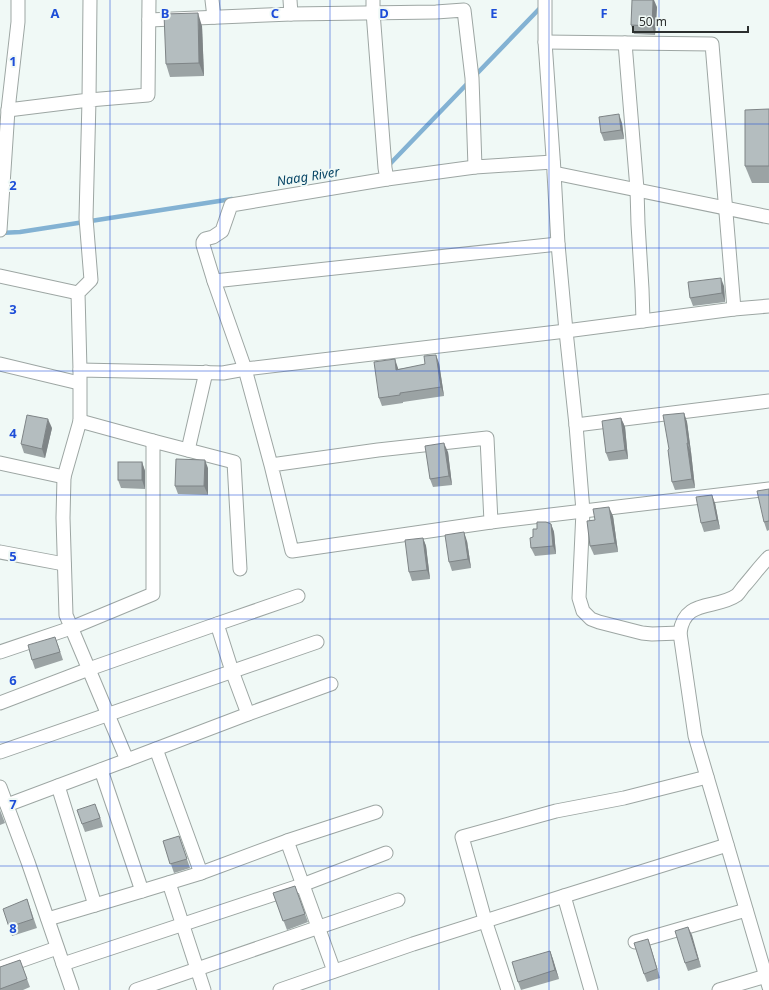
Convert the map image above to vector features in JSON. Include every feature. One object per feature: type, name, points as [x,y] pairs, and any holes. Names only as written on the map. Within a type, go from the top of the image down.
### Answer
[{"type":"street","points":[[0,230],[8,110],[18,22],[18,0]]},
{"type":"street","points":[[90,0],[86,218],[91,280],[78,293],[80,421],[64,477],[63,518],[66,615],[127,760]]},
{"type":"street","points":[[8,110],[89,100],[148,95],[149,0]]},
{"type":"street","points":[[212,0],[214,17]]},
{"type":"street","points":[[290,0],[291,14]]},
{"type":"street","points":[[545,0],[545,42],[558,244],[583,511],[579,598],[583,611],[591,619],[599,622],[642,633],[680,633]]},
{"type":"street","points":[[149,20],[291,14],[373,6],[436,6],[464,10],[472,78],[475,167]]},
{"type":"street","points":[[373,6],[387,179]]},
{"type":"street","points":[[545,42],[712,44],[734,309]]},
{"type":"street","points":[[625,43],[637,189],[644,321]]},
{"type":"street","points":[[769,217],[637,189],[553,167],[475,167],[387,179],[231,205],[222,231],[213,237],[204,239],[203,242],[214,281],[245,369],[292,551],[491,522],[769,489]]},
{"type":"street","points":[[214,281],[558,244]]},
{"type":"street","points":[[0,276],[78,293]]},
{"type":"street","points":[[0,364],[80,376],[206,372],[223,373],[245,369],[769,306]]},
{"type":"street","points":[[188,450],[206,372]]},
{"type":"street","points":[[576,425],[769,401]]},
{"type":"street","points":[[80,421],[234,462],[240,569]]},
{"type":"street","points":[[270,465],[378,450],[486,438],[491,522]]},
{"type":"street","points":[[0,652],[71,628],[153,594],[153,441]]},
{"type":"street","points":[[0,462],[64,477]]},
{"type":"street","points":[[0,552],[64,564]]},
{"type":"street","points":[[719,990],[767,982],[695,736],[680,633],[681,624],[685,617],[693,610],[728,600],[738,594],[769,557]]},
{"type":"street","points":[[0,703],[89,669],[298,596]]},
{"type":"street","points":[[217,624],[248,714]]},
{"type":"street","points":[[0,752],[317,642]]},
{"type":"street","points":[[7,805],[331,684]]},
{"type":"street","points":[[156,749],[201,873]]},
{"type":"street","points":[[101,770],[142,891]]},
{"type":"street","points":[[508,990],[462,837],[556,811],[624,798],[707,777]]},
{"type":"street","points":[[58,786],[95,905]]},
{"type":"street","points":[[0,787],[28,862],[72,990]]},
{"type":"street","points":[[48,919],[201,873],[287,841],[376,812]]},
{"type":"street","points":[[287,841],[334,971]]},
{"type":"street","points":[[280,990],[486,920],[727,844]]},
{"type":"street","points":[[63,964],[302,884],[386,853]]},
{"type":"street","points":[[169,883],[204,990]]},
{"type":"street","points":[[564,896],[591,990]]},
{"type":"street","points":[[136,990],[398,900]]},
{"type":"street","points":[[635,942],[746,910]]},
{"type":"street","points":[[0,968],[57,948]]},
{"type":"building","points":[[632,0],[653,0],[652,26],[631,25]]},
{"type":"building","points":[[198,13],[199,63],[166,64],[164,14]]},
{"type":"building","points":[[769,109],[769,166],[745,166],[745,110]]},
{"type":"building","points":[[619,114],[621,130],[601,133],[599,117]]},
{"type":"building","points":[[721,278],[722,293],[690,298],[688,282]]},
{"type":"building","points":[[436,355],[441,387],[400,393],[400,395],[379,398],[374,362],[395,359],[396,370],[425,364],[424,356]]},
{"type":"building","points":[[684,413],[692,479],[672,482],[669,449],[663,415]]},
{"type":"building","points":[[27,415],[48,419],[42,449],[21,444]]},
{"type":"building","points":[[621,418],[625,450],[606,453],[602,421]]},
{"type":"building","points":[[444,443],[449,476],[430,479],[425,446]]},
{"type":"building","points":[[176,459],[205,460],[204,486],[175,486]]},
{"type":"building","points":[[118,462],[142,462],[142,480],[118,480]]},
{"type":"building","points":[[769,489],[769,521],[764,522],[757,491]]},
{"type":"building","points":[[712,495],[717,520],[701,523],[696,497]]},
{"type":"building","points":[[609,507],[615,543],[590,546],[587,521],[595,520],[593,509]]},
{"type":"building","points":[[537,522],[546,522],[551,524],[553,546],[531,548],[530,538],[533,537],[533,529],[537,529]]},
{"type":"building","points":[[464,532],[468,559],[449,562],[445,535]]},
{"type":"building","points":[[423,538],[427,570],[409,572],[405,540]]},
{"type":"building","points":[[55,637],[60,652],[32,660],[28,645]]},
{"type":"building","points":[[95,804],[100,818],[82,824],[77,810]]},
{"type":"building","points":[[179,836],[187,859],[170,864],[163,841]]},
{"type":"building","points":[[295,886],[305,914],[283,921],[273,893]]},
{"type":"building","points":[[27,899],[33,919],[9,927],[3,909]]},
{"type":"building","points":[[688,927],[698,959],[685,963],[675,931]]},
{"type":"building","points":[[648,939],[657,969],[644,974],[634,943]]},
{"type":"building","points":[[550,951],[555,970],[518,982],[512,962]]},
{"type":"building","points":[[20,960],[27,979],[0,989],[0,967]]},
{"type":"waterway","name":"Naag River","points":[[388,166],[542,6]]},
{"type":"waterway","name":"Naag River","points":[[0,233],[20,232],[232,199]]}]
